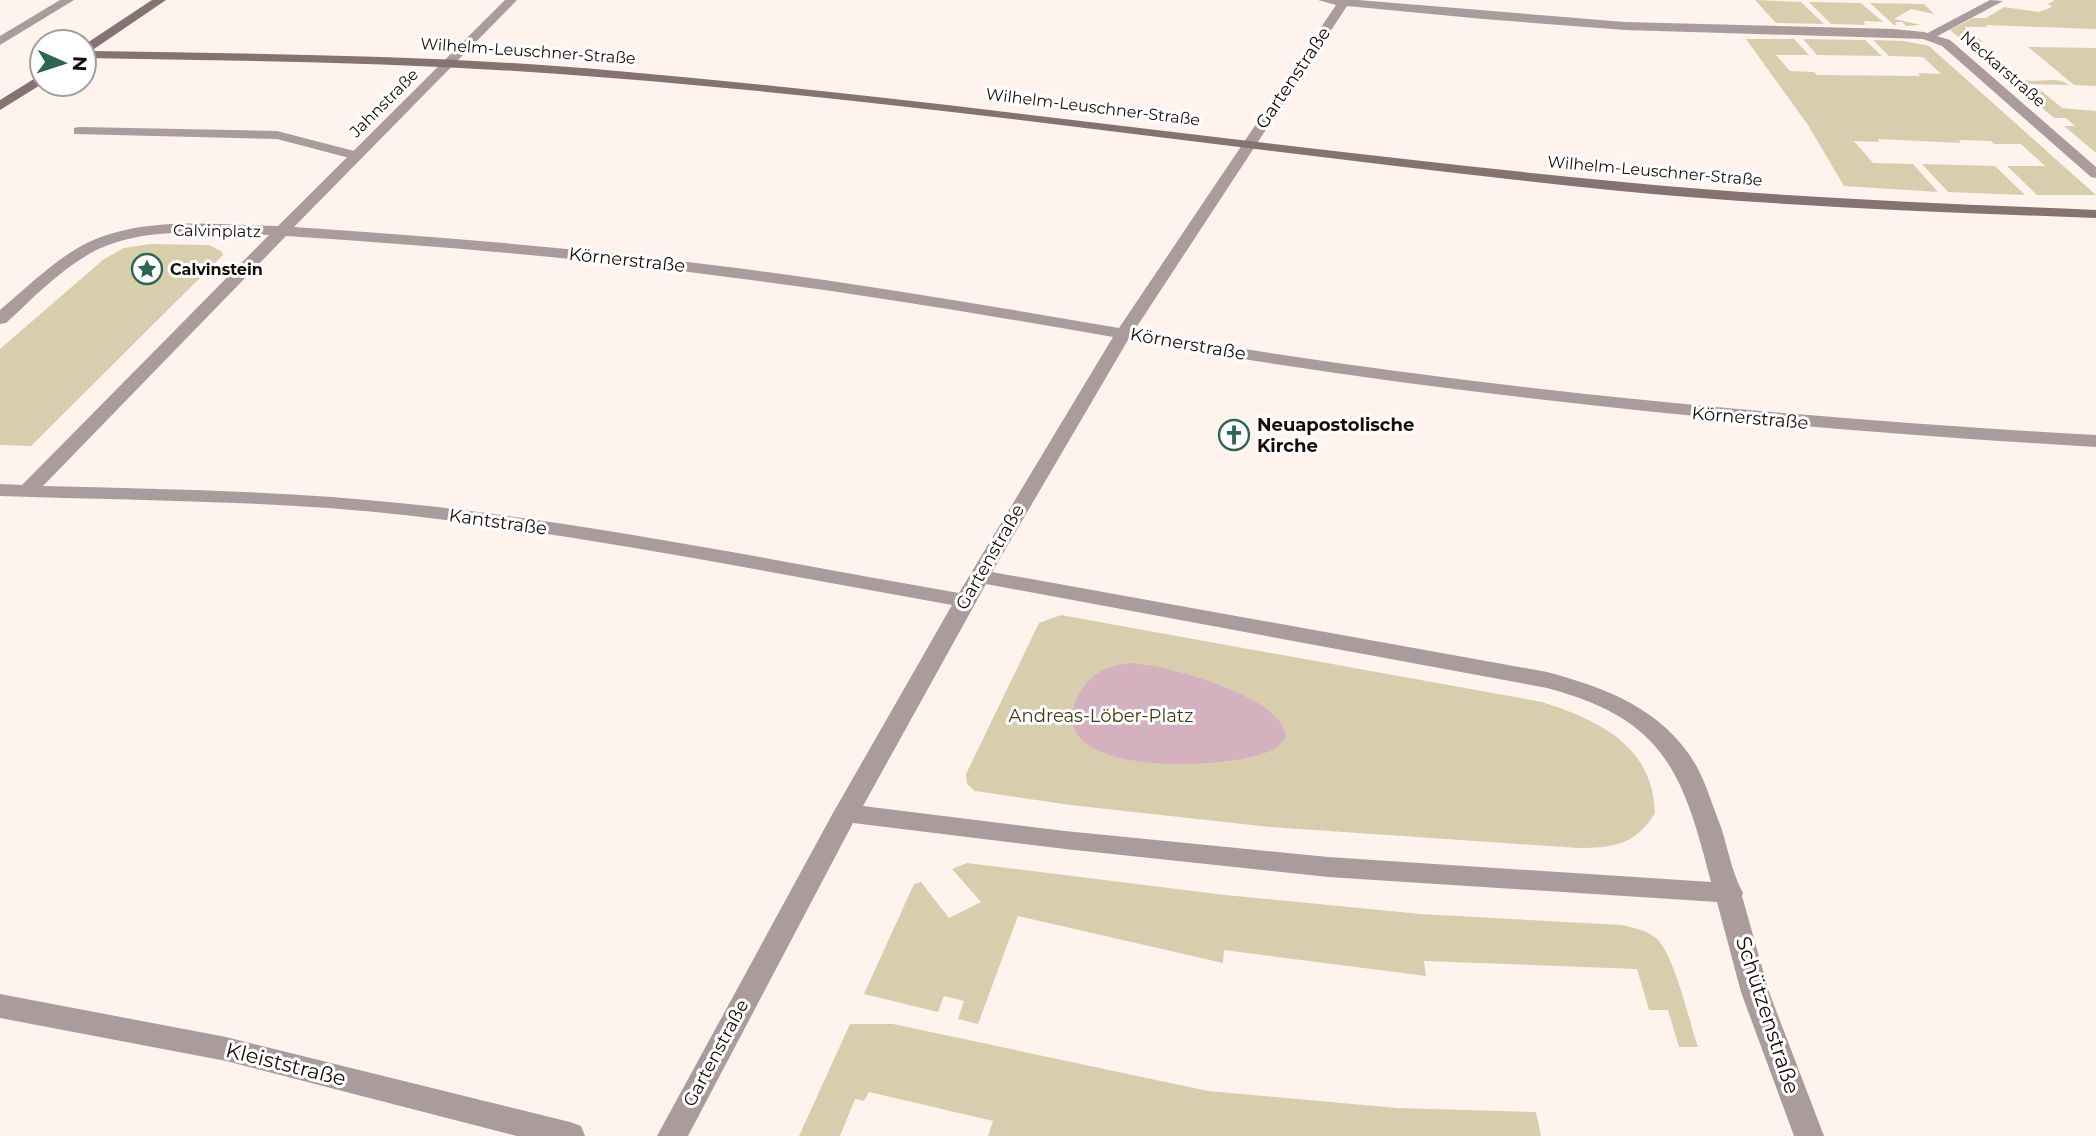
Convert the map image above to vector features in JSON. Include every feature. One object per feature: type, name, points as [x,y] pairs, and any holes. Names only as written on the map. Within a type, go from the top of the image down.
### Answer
[{"type":"street","points":[[0,41],[68,0]]},
{"type":"street","points":[[98,42],[160,0]]},
{"type":"street","name":"Jahnstraße","points":[[282,232],[511,0]]},
{"type":"street","name":"Neckarstraße","points":[[1338,1],[1506,18],[1625,26],[1904,33],[1928,36],[1946,43],[2096,174]]},
{"type":"street","name":"Gartenstraße","points":[[672,1136],[846,813],[978,576],[1124,333],[1338,1]]},
{"type":"street","points":[[1928,36],[1997,1]]},
{"type":"street","name":"Wilhelm-Leuschner-Straße","points":[[98,52],[450,62],[813,92],[1466,171],[1866,205],[2096,214]]},
{"type":"street","points":[[0,106],[28,87]]},
{"type":"street","points":[[79,131],[277,135],[357,156]]},
{"type":"street","name":"Calvinplatz","points":[[0,319],[65,264],[86,249],[108,240],[148,231],[282,232]]},
{"type":"street","name":"Körnerstraße","points":[[282,232],[496,247],[666,264],[806,282],[1346,371],[1622,406],[1868,428],[2096,441]]},
{"type":"street","name":"Calvinplatz","points":[[27,491],[282,232]]},
{"type":"street","points":[[0,491],[27,491]]},
{"type":"street","name":"Kantstraße","points":[[27,491],[261,499],[410,510],[568,532],[964,601]]},
{"type":"street","points":[[846,813],[1065,840],[1328,867],[1730,892],[1688,773],[1677,755],[1638,717],[1593,693],[1547,680],[978,576]]},
{"type":"street","name":"Schützenstraße","points":[[1730,892],[1755,991],[1810,1136]]},
{"type":"street","name":"Kleiststraße","points":[[0,1006],[226,1049],[570,1136]]},
{"type":"green space","points":[[1755,0],[1801,2],[1824,24],[1776,23]]},
{"type":"green space","points":[[2055,0],[2096,0],[2096,29],[1986,25],[1987,27],[1965,27],[1983,42],[1964,42],[1950,30],[1973,18],[1986,18],[2004,7],[2039,12],[2052,7],[2048,4]]},
{"type":"green space","points":[[1809,2],[1861,3],[1883,22],[1864,21],[1865,25],[1831,24]]},
{"type":"green space","points":[[1870,3],[1924,4],[1934,14],[1911,9],[1894,19],[1921,25],[1906,26],[1902,22],[1895,22],[1897,25],[1894,25]]},
{"type":"green space","points":[[1746,39],[1794,39],[1809,55],[1776,55],[1790,71],[1814,72],[1817,75],[1941,74],[1923,57],[1889,56],[1873,40],[1904,41],[1929,46],[2096,195],[2037,195],[2007,166],[2045,166],[2021,144],[1994,144],[1991,141],[1854,141],[1873,163],[1913,164],[1938,192],[1844,186],[1808,125]]},
{"type":"green space","points":[[1803,39],[1865,40],[1882,56],[1817,55]]},
{"type":"green space","points":[[2028,47],[2096,48],[2096,86],[2074,85]]},
{"type":"green space","points":[[1994,67],[2025,80],[2057,80],[2069,85],[2014,84]]},
{"type":"green space","points":[[2019,88],[2039,89],[2062,108],[2096,111],[2096,153],[2064,126],[2075,126],[2066,118],[2054,118]]},
{"type":"green space","points":[[1922,164],[1995,166],[2025,195],[1948,192]]},
{"type":"green space","points":[[150,244],[209,245],[223,255],[31,446],[0,445],[0,349],[104,259],[124,248]]},
{"type":"green space","name":"Andreas-Löber-Platz","points":[[1061,615],[1542,702],[1563,709],[1602,727],[1633,753],[1645,770],[1652,790],[1655,813],[1640,832],[1623,842],[1602,847],[1578,848],[1270,827],[1070,805],[975,791],[967,784],[966,774],[1039,623]]},
{"type":"green space","points":[[967,863],[1225,895],[1421,914],[1631,927],[1653,936],[1664,948],[1676,974],[1698,1047],[1679,1047],[1668,1010],[1649,1010],[1637,969],[1424,961],[1426,976],[1224,950],[1223,963],[1018,916],[978,1024],[958,1019],[964,1001],[944,996],[938,1012],[864,994],[914,884],[921,882],[949,918],[981,902],[952,869]]},
{"type":"green space","points":[[850,1024],[893,1024],[1208,1091],[1397,1108],[1536,1112],[1541,1136],[988,1136],[993,1121],[869,1092],[864,1101],[855,1099],[840,1136],[799,1136]]},
{"type":"shaded area","points":[[1132,663],[1195,677],[1244,696],[1279,721],[1286,736],[1276,748],[1255,756],[1222,762],[1144,762],[1109,755],[1083,741],[1072,719],[1082,689],[1092,677],[1111,667]]},
{"type":"place","name":"Calvinstein","points":[[147,269]]},
{"type":"place","name":"Neuapostolische Kirche","points":[[1234,435]]}]
